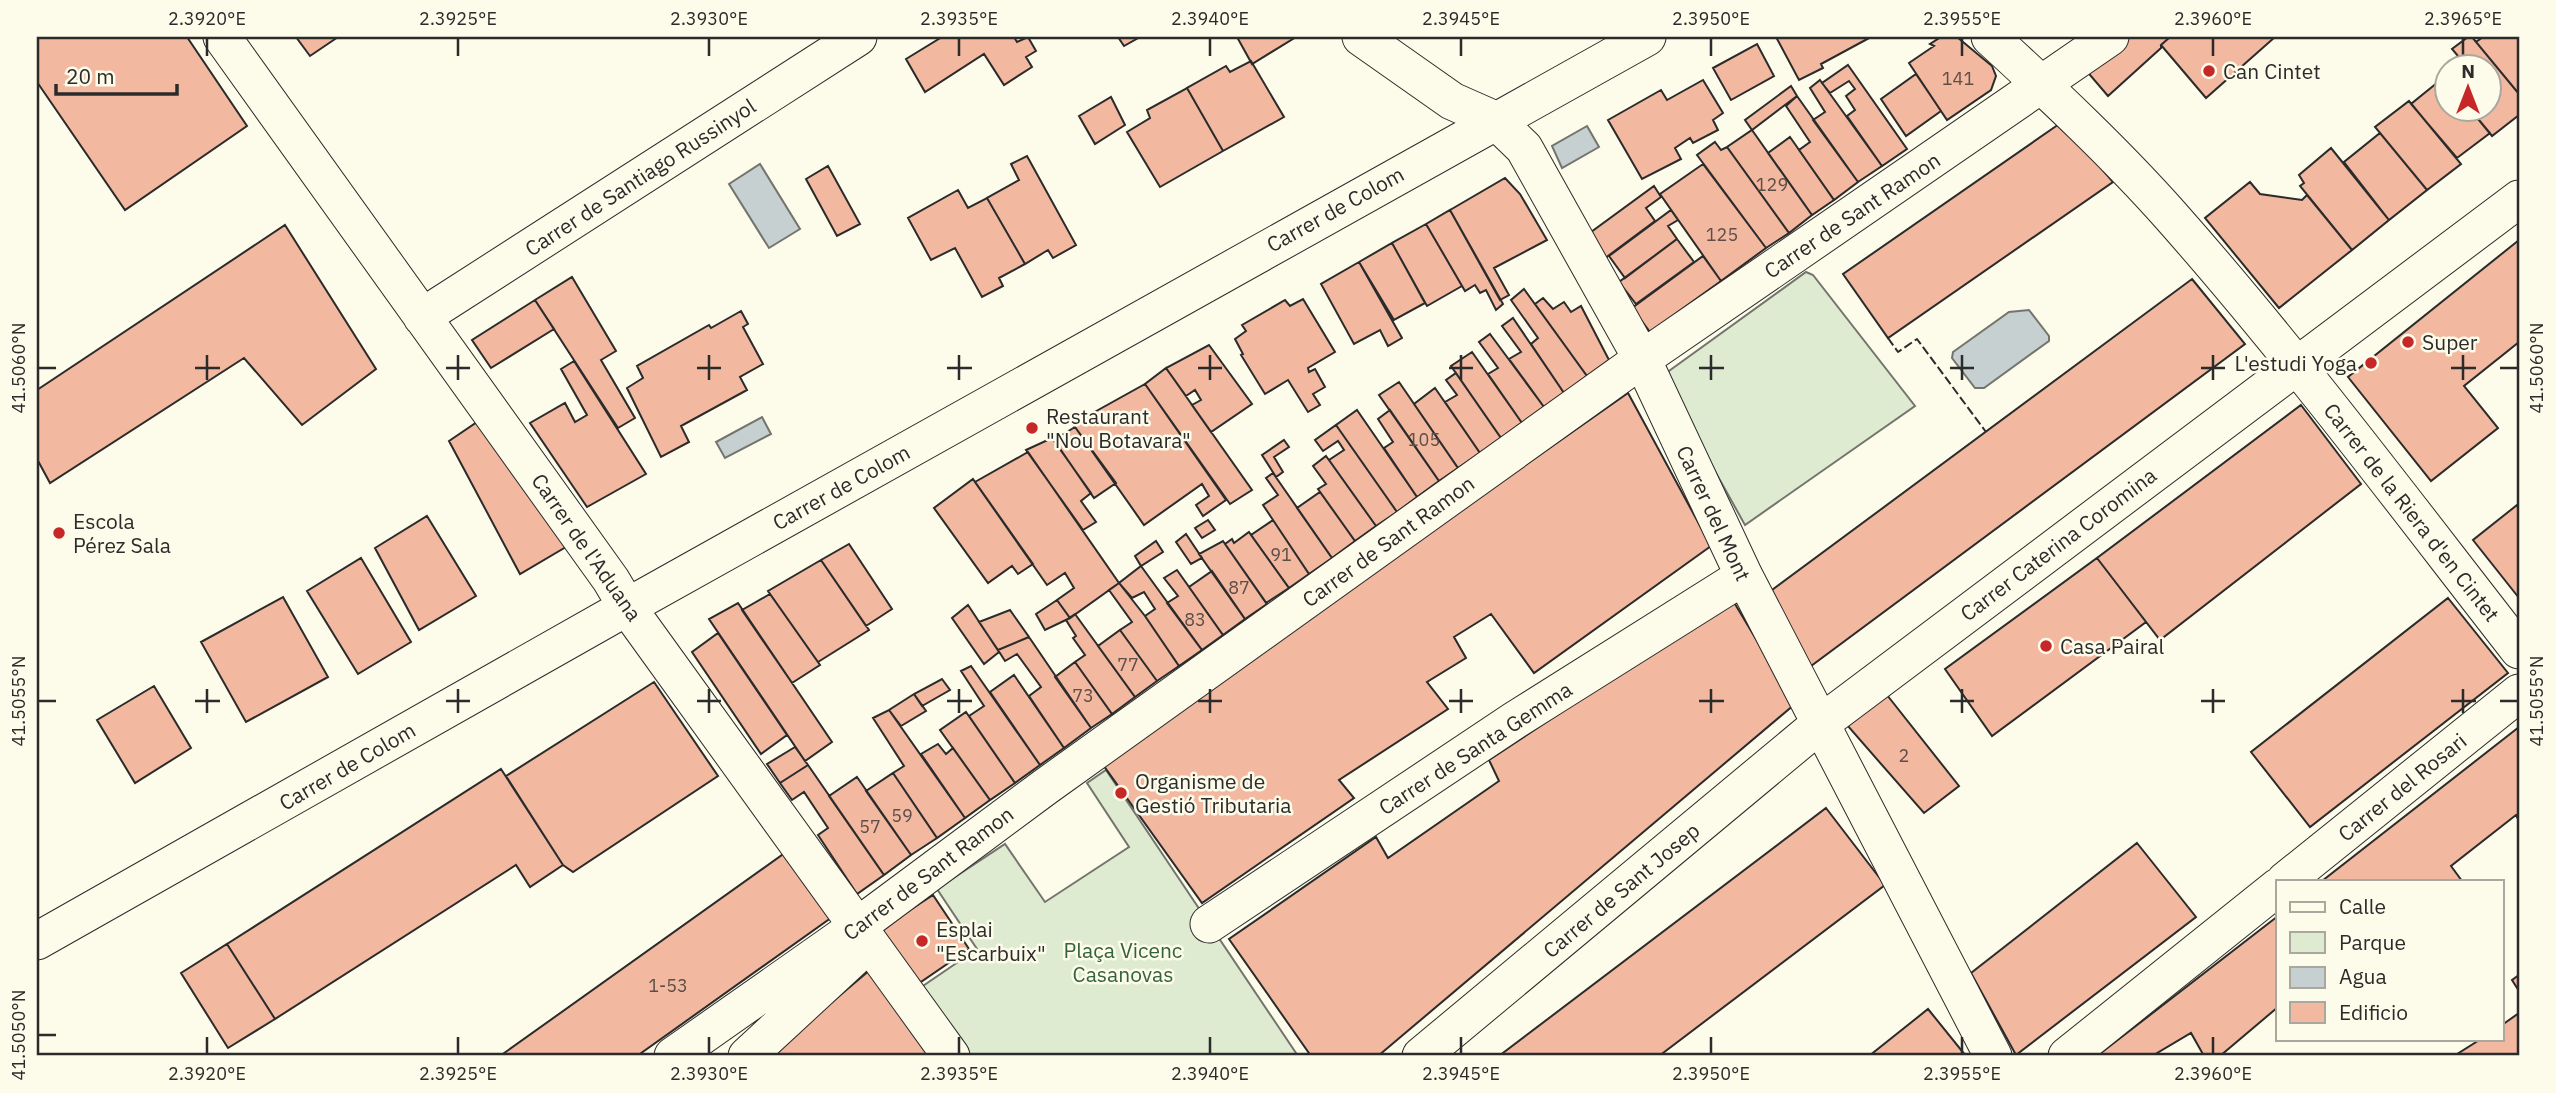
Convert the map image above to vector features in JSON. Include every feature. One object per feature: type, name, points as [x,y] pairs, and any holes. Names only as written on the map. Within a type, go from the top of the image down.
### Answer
[{"type":"street","name":"Carrer de l'Aduana","points":[[222,37],[611,580],[627,607],[951,1056]]},
{"type":"street","name":"Carrer de Santiago Russinyol","points":[[422,317],[858,37]]},
{"type":"street","name":"Carrer del Mont","points":[[1361,37],[1452,101],[1495,120],[1524,148],[1642,359],[1744,576],[1993,1056]]},
{"type":"street","name":"Carrer de Colom","points":[[37,941],[627,607],[1647,37]]},
{"type":"street","name":"Carrer de la Riera d'en Cintet","points":[[1990,37],[2042,85],[2170,214],[2297,364],[2519,650]]},
{"type":"street","name":"Carrer de Sant Ramon","points":[[673,1056],[858,926],[1045,786],[1642,359],[2110,37]]},
{"type":"street","name":"Carrer Caterina Coromina","points":[[1820,724],[2519,199]]},
{"type":"street","name":"Carrer de Santa Gemma","points":[[1209,924],[1516,720],[1744,576]]},
{"type":"street","name":"Carrer del Rosari","points":[[2286,880],[2519,693]]},
{"type":"street","name":"Carrer de Sant Josep","points":[[1421,1056],[1820,724]]},
{"type":"street","points":[[2067,1056],[2276,889]]},
{"type":"street","points":[[747,1056],[853,958],[858,926]]},
{"type":"green space","points":[[1806,272],[1813,275],[1915,406],[1745,525],[1662,376]]},
{"type":"green space","name":"Plaça Vicenc Casanovas","points":[[1106,770],[1298,1056],[966,1056],[920,988],[977,949],[937,889],[1005,844],[1045,902],[1129,847],[1087,783]]},
{"type":"water","points":[[1587,126],[1599,147],[1562,168],[1552,146]]},
{"type":"water","points":[[760,164],[800,229],[769,248],[729,184]]},
{"type":"water","points":[[2029,310],[2049,336],[2049,341],[1984,388],[1975,388],[1952,358],[1953,352],[2009,312]]},
{"type":"water","points":[[762,417],[771,434],[725,458],[716,442]]},
{"type":"building","points":[[37,37],[187,37],[247,126],[125,210],[37,82]]},
{"type":"building","points":[[296,37],[338,37],[310,56]]},
{"type":"building","points":[[942,37],[1014,37],[1017,42],[1028,37],[1036,51],[1026,57],[1032,67],[1004,85],[984,54],[925,92],[906,59]]},
{"type":"building","points":[[1118,37],[1140,37],[1124,46]]},
{"type":"building","points":[[1237,37],[1296,37],[1252,64]]},
{"type":"building","points":[[1776,37],[1871,37],[1821,64],[1823,68],[1799,80]]},
{"type":"building","points":[[1941,37],[1957,37],[1992,66],[1996,76],[1991,90],[1947,120],[1909,63],[1934,46],[1930,44]]},
{"type":"building","points":[[2128,37],[2170,37],[2108,96],[2084,68]]},
{"type":"building","name":"Can Cintet","points":[[2170,37],[2275,37],[2206,98],[2161,45]]},
{"type":"building","points":[[2472,37],[2484,52],[2455,52],[2452,49]]},
{"type":"building","points":[[2483,37],[2519,37],[2519,94],[2504,76],[2504,52],[2484,52],[2476,42]]},
{"type":"building","points":[[1757,44],[1774,76],[1731,100],[1713,68]]},
{"type":"building","points":[[1251,61],[1284,117],[1223,151],[1187,88],[1226,66],[1230,72]]},
{"type":"building","points":[[1848,65],[1907,149],[1882,166],[1847,116],[1855,110],[1846,96],[1855,89],[1849,81],[1830,93],[1822,83]]},
{"type":"building","points":[[1916,74],[1941,111],[1906,136],[1881,99]]},
{"type":"building","points":[[2504,76],[2519,94],[2519,115],[2492,136],[2480,122],[2504,122]]},
{"type":"building","points":[[1703,80],[1723,113],[1713,120],[1718,130],[1693,143],[1690,138],[1675,148],[1681,159],[1642,179],[1608,120],[1661,90],[1667,100]]},
{"type":"building","points":[[1820,80],[1882,166],[1858,182],[1813,120],[1825,112],[1810,88]]},
{"type":"building","points":[[2434,85],[2434,122],[2481,122],[2490,133],[2457,158],[2411,104]]},
{"type":"building","points":[[1791,86],[1797,96],[1752,130],[1745,120]]},
{"type":"building","points":[[1187,88],[1223,151],[1160,187],[1127,132],[1150,118],[1147,110]]},
{"type":"building","points":[[1797,96],[1858,182],[1834,200],[1799,150],[1810,142],[1786,106]]},
{"type":"building","points":[[1111,97],[1125,125],[1095,144],[1079,116]]},
{"type":"building","points":[[2409,101],[2461,164],[2427,190],[2375,127]]},
{"type":"building","points":[[2062,122],[2113,182],[1888,338],[1843,274]]},
{"type":"building","points":[[1752,130],[1812,215],[1789,233],[1727,147]]},
{"type":"building","points":[[2380,133],[2427,190],[2389,220],[2344,162]]},
{"type":"building","points":[[1790,137],[1834,200],[1812,215],[1768,153]]},
{"type":"building","points":[[1715,142],[1721,150],[1727,147],[1789,233],[1766,248],[1697,155]]},
{"type":"building","points":[[2331,148],[2389,220],[2352,250],[2300,186],[2304,183],[2299,175]]},
{"type":"building","points":[[1027,156],[1076,245],[1053,258],[1048,250],[1025,264],[987,198],[1019,180],[1011,164]]},
{"type":"building","points":[[1703,164],[1766,248],[1721,281],[1660,194]]},
{"type":"building","points":[[828,166],[860,224],[837,236],[806,179]]},
{"type":"building","points":[[1505,178],[1520,194],[1547,240],[1494,268],[1509,295],[1500,300],[1450,210]]},
{"type":"building","points":[[2250,182],[2260,194],[2302,200],[2307,195],[2352,250],[2279,308],[2205,218]]},
{"type":"building","points":[[1654,186],[1661,197],[1646,208],[1655,221],[1604,259],[1587,235]]},
{"type":"building","points":[[958,190],[968,208],[987,198],[1025,264],[999,278],[1003,286],[982,297],[955,248],[931,260],[908,218]]},
{"type":"building","points":[[1450,210],[1503,304],[1496,310],[1486,290],[1480,293],[1475,285],[1465,291],[1426,224]]},
{"type":"building","points":[[1671,210],[1678,220],[1668,226],[1677,239],[1625,278],[1609,256]]},
{"type":"building","points":[[1426,224],[1462,286],[1427,306],[1392,243]]},
{"type":"building","points":[[285,225],[376,369],[302,425],[244,358],[50,483],[37,459],[37,390]]},
{"type":"building","points":[[1677,239],[1694,262],[1636,304],[1619,282]]},
{"type":"building","points":[[2519,240],[2519,342],[2464,386],[2498,428],[2431,481],[2348,377]]},
{"type":"building","points":[[1392,243],[1425,303],[1394,320],[1359,262]]},
{"type":"building","points":[[1703,256],[1721,281],[1650,332],[1632,308]]},
{"type":"building","points":[[1359,262],[1402,338],[1388,346],[1380,330],[1354,344],[1321,284]]},
{"type":"building","points":[[572,277],[616,351],[601,360],[635,418],[618,428],[535,300]]},
{"type":"building","points":[[2192,279],[2245,344],[1807,669],[1768,593]]},
{"type":"building","points":[[1524,289],[1587,376],[1564,393],[1531,344],[1538,338],[1511,300]]},
{"type":"building","points":[[1543,298],[1553,309],[1564,302],[1571,312],[1581,306],[1609,360],[1587,376],[1535,304]]},
{"type":"building","points":[[1303,299],[1335,352],[1308,368],[1309,372],[1315,369],[1325,387],[1313,394],[1320,405],[1308,412],[1288,380],[1265,394],[1241,355],[1243,354],[1235,339],[1246,331],[1242,325],[1285,300],[1290,306]]},
{"type":"building","points":[[535,300],[554,329],[491,368],[472,340]]},
{"type":"building","points":[[741,311],[748,324],[743,327],[763,364],[740,377],[747,390],[681,426],[689,442],[661,457],[627,388],[643,378],[637,366],[709,325],[711,328]]},
{"type":"building","points":[[1513,318],[1564,393],[1544,407],[1509,359],[1521,352],[1502,326]]},
{"type":"building","points":[[1490,334],[1544,407],[1522,423],[1488,374],[1498,368],[1479,342]]},
{"type":"building","points":[[1209,345],[1252,404],[1211,432],[1192,405],[1201,400],[1195,390],[1186,396],[1166,368]]},
{"type":"building","points":[[1472,352],[1522,423],[1501,438],[1451,366]]},
{"type":"building","points":[[574,361],[646,474],[587,507],[530,423],[565,403],[575,422],[587,415],[561,369]]},
{"type":"building","points":[[1166,368],[1252,490],[1230,504],[1145,384]]},
{"type":"building","points":[[1456,373],[1501,438],[1480,453],[1445,402],[1457,395],[1446,380]]},
{"type":"building","points":[[1399,382],[1458,468],[1439,481],[1379,395]]},
{"type":"building","points":[[1145,384],[1226,500],[1203,516],[1196,505],[1209,496],[1202,484],[1144,525],[1073,424]]},
{"type":"building","points":[[1435,388],[1480,453],[1458,468],[1414,404]]},
{"type":"building","points":[[1628,393],[1711,546],[1534,673],[1491,614],[1454,637],[1466,658],[1427,682],[1448,709],[1339,780],[1354,798],[1202,903],[1101,762]]},
{"type":"building","points":[[2301,405],[2361,484],[2160,640],[2097,558]]},
{"type":"building","points":[[1357,410],[1417,497],[1397,512],[1336,425]]},
{"type":"building","points":[[1390,410],[1439,481],[1417,497],[1384,448],[1393,442],[1378,419]]},
{"type":"building","points":[[486,416],[571,544],[520,574],[449,441]]},
{"type":"building","points":[[1336,425],[1397,512],[1376,526],[1329,460],[1344,450],[1338,441],[1323,451],[1315,440]]},
{"type":"building","points":[[1075,427],[1116,483],[1094,498],[1054,440]]},
{"type":"building","points":[[1052,438],[1091,493],[1081,501],[1096,522],[1083,530],[1026,450]]},
{"type":"building","points":[[1284,440],[1289,447],[1274,457],[1283,472],[1276,477],[1262,455]]},
{"type":"building","points":[[1028,452],[1119,583],[1070,618],[1057,600],[1074,588],[1065,573],[1047,585],[975,482]]},
{"type":"building","points":[[1326,456],[1376,526],[1355,541],[1318,489],[1326,484],[1313,466]]},
{"type":"building","points":[[1273,473],[1332,558],[1309,574],[1263,505],[1278,495],[1266,478]]},
{"type":"building","points":[[973,479],[1033,564],[1018,574],[1012,566],[988,583],[934,508]]},
{"type":"building","points":[[1320,492],[1355,541],[1332,558],[1297,508]]},
{"type":"building","points":[[2517,505],[2519,508],[2519,598],[2473,540]]},
{"type":"building","points":[[427,516],[476,596],[419,630],[375,548]]},
{"type":"building","points":[[1208,520],[1215,530],[1202,538],[1195,528]]},
{"type":"building","points":[[1273,520],[1309,574],[1289,588],[1251,535]]},
{"type":"building","points":[[1249,532],[1289,588],[1266,603],[1225,544],[1232,539],[1234,543]]},
{"type":"building","points":[[1186,534],[1202,558],[1191,564],[1176,542]]},
{"type":"building","points":[[1156,541],[1163,552],[1141,566],[1135,556]]},
{"type":"building","points":[[1223,541],[1267,604],[1245,619],[1199,554]]},
{"type":"building","points":[[849,544],[892,609],[866,626],[821,560]]},
{"type":"building","points":[[361,558],[411,642],[358,674],[307,591]]},
{"type":"building","name":"Casa Pairal","points":[[2097,558],[2146,622],[1992,736],[1945,669]]},
{"type":"building","points":[[821,560],[869,630],[818,662],[768,591]]},
{"type":"building","points":[[1141,566],[1202,650],[1179,666],[1145,616],[1155,609],[1144,592],[1132,598],[1119,583]]},
{"type":"building","points":[[1177,570],[1223,635],[1202,650],[1167,603],[1178,596],[1164,578]]},
{"type":"building","points":[[1212,571],[1245,619],[1223,635],[1189,587]]},
{"type":"building","points":[[1119,583],[1179,666],[1157,681],[1120,630],[1132,622],[1109,590]]},
{"type":"building","points":[[770,594],[820,665],[792,683],[742,610]]},
{"type":"building","points":[[283,597],[328,677],[246,722],[201,642]]},
{"type":"building","points":[[2448,598],[2508,673],[2310,827],[2251,752]]},
{"type":"building","points":[[1732,599],[1795,704],[1378,1056],[1311,1056],[1229,939],[1376,837],[1388,858],[1499,781],[1489,760]]},
{"type":"building","points":[[1057,600],[1070,618],[1045,630],[1036,614]]},
{"type":"building","points":[[738,603],[832,742],[805,761],[709,619]]},
{"type":"building","points":[[968,605],[999,652],[984,664],[952,618]]},
{"type":"building","points":[[1010,610],[1029,637],[998,650],[979,622]]},
{"type":"building","points":[[1075,614],[1135,697],[1112,714],[1075,662],[1085,655],[1073,638],[1076,636],[1066,620]]},
{"type":"building","points":[[1120,630],[1157,681],[1135,697],[1098,646]]},
{"type":"building","points":[[718,633],[787,735],[761,754],[692,652]]},
{"type":"building","points":[[1029,637],[1091,728],[1064,748],[1029,696],[1041,687],[1017,654],[1005,661],[998,650]]},
{"type":"building","points":[[1075,662],[1112,714],[1091,728],[1055,677]]},
{"type":"building","points":[[971,666],[1040,765],[1015,783],[969,716],[984,706],[961,671]]},
{"type":"building","points":[[1014,675],[1064,748],[1040,765],[990,692]]},
{"type":"building","points":[[942,679],[950,690],[922,706],[914,694]]},
{"type":"building","points":[[654,682],[718,776],[573,872],[563,865],[506,776]]},
{"type":"building","points":[[154,686],[191,748],[135,783],[97,720]]},
{"type":"building","points":[[914,694],[926,711],[901,726],[889,710]]},
{"type":"building","points":[[1887,695],[1959,786],[1924,813],[1847,725]]},
{"type":"building","points":[[889,710],[965,818],[937,838],[893,773],[904,766],[873,718]]},
{"type":"building","points":[[966,712],[1015,783],[990,800],[940,730]]},
{"type":"building","points":[[2519,727],[2519,821],[2516,815],[2451,866],[2461,880],[2323,880]]},
{"type":"building","points":[[938,744],[946,754],[953,748],[990,800],[965,818],[921,754]]},
{"type":"building","points":[[795,747],[808,765],[780,783],[767,764]]},
{"type":"building","points":[[808,765],[884,875],[857,894],[818,835],[828,828],[804,792],[792,800],[780,783]]},
{"type":"building","points":[[501,769],[563,865],[530,887],[516,865],[275,1019],[227,944]]},
{"type":"building","points":[[893,773],[937,838],[911,855],[866,791]]},
{"type":"building","points":[[857,777],[911,855],[884,875],[829,796]]},
{"type":"building","points":[[1826,808],[1885,885],[1659,1056],[1499,1056]]},
{"type":"building","points":[[2137,843],[2196,917],[2016,1055],[1971,973]]},
{"type":"building","points":[[789,850],[835,915],[637,1056],[500,1056]]},
{"type":"building","name":"Esplai \"Escarbuix\"","points":[[933,895],[969,949],[912,988],[875,933]]},
{"type":"building","points":[[2276,918],[2276,1009],[2220,1056],[2204,1056],[2191,1033],[2152,1056],[2097,1056]]},
{"type":"building","points":[[227,944],[275,1019],[228,1048],[181,973]]},
{"type":"building","points":[[877,964],[946,1056],[768,1056]]},
{"type":"building","points":[[2519,975],[2519,991],[2512,980]]},
{"type":"building","points":[[1928,1009],[1966,1056],[1869,1056]]},
{"type":"building","points":[[2519,1013],[2519,1056],[2454,1056],[2479,1040],[2504,1040],[2504,1024]]},
{"type":"fence","points":[[1888,338],[1898,352],[1917,339],[1986,432]]},
{"type":"place","name":"Can Cintet","points":[[2209,71]]},
{"type":"place","name":"Super","points":[[2408,342]]},
{"type":"place","name":"L'estudi Yoga","points":[[2371,363]]},
{"type":"place","name":"Restaurant \"Nou Botavara\"","points":[[1032,428]]},
{"type":"place","name":"Escola Pérez Sala","points":[[59,533]]},
{"type":"place","name":"Casa Pairal","points":[[2046,646]]},
{"type":"place","name":"Organisme de Gestió Tributaria","points":[[1121,793]]},
{"type":"place","name":"Esplai \"Escarbuix\"","points":[[922,941]]}]
